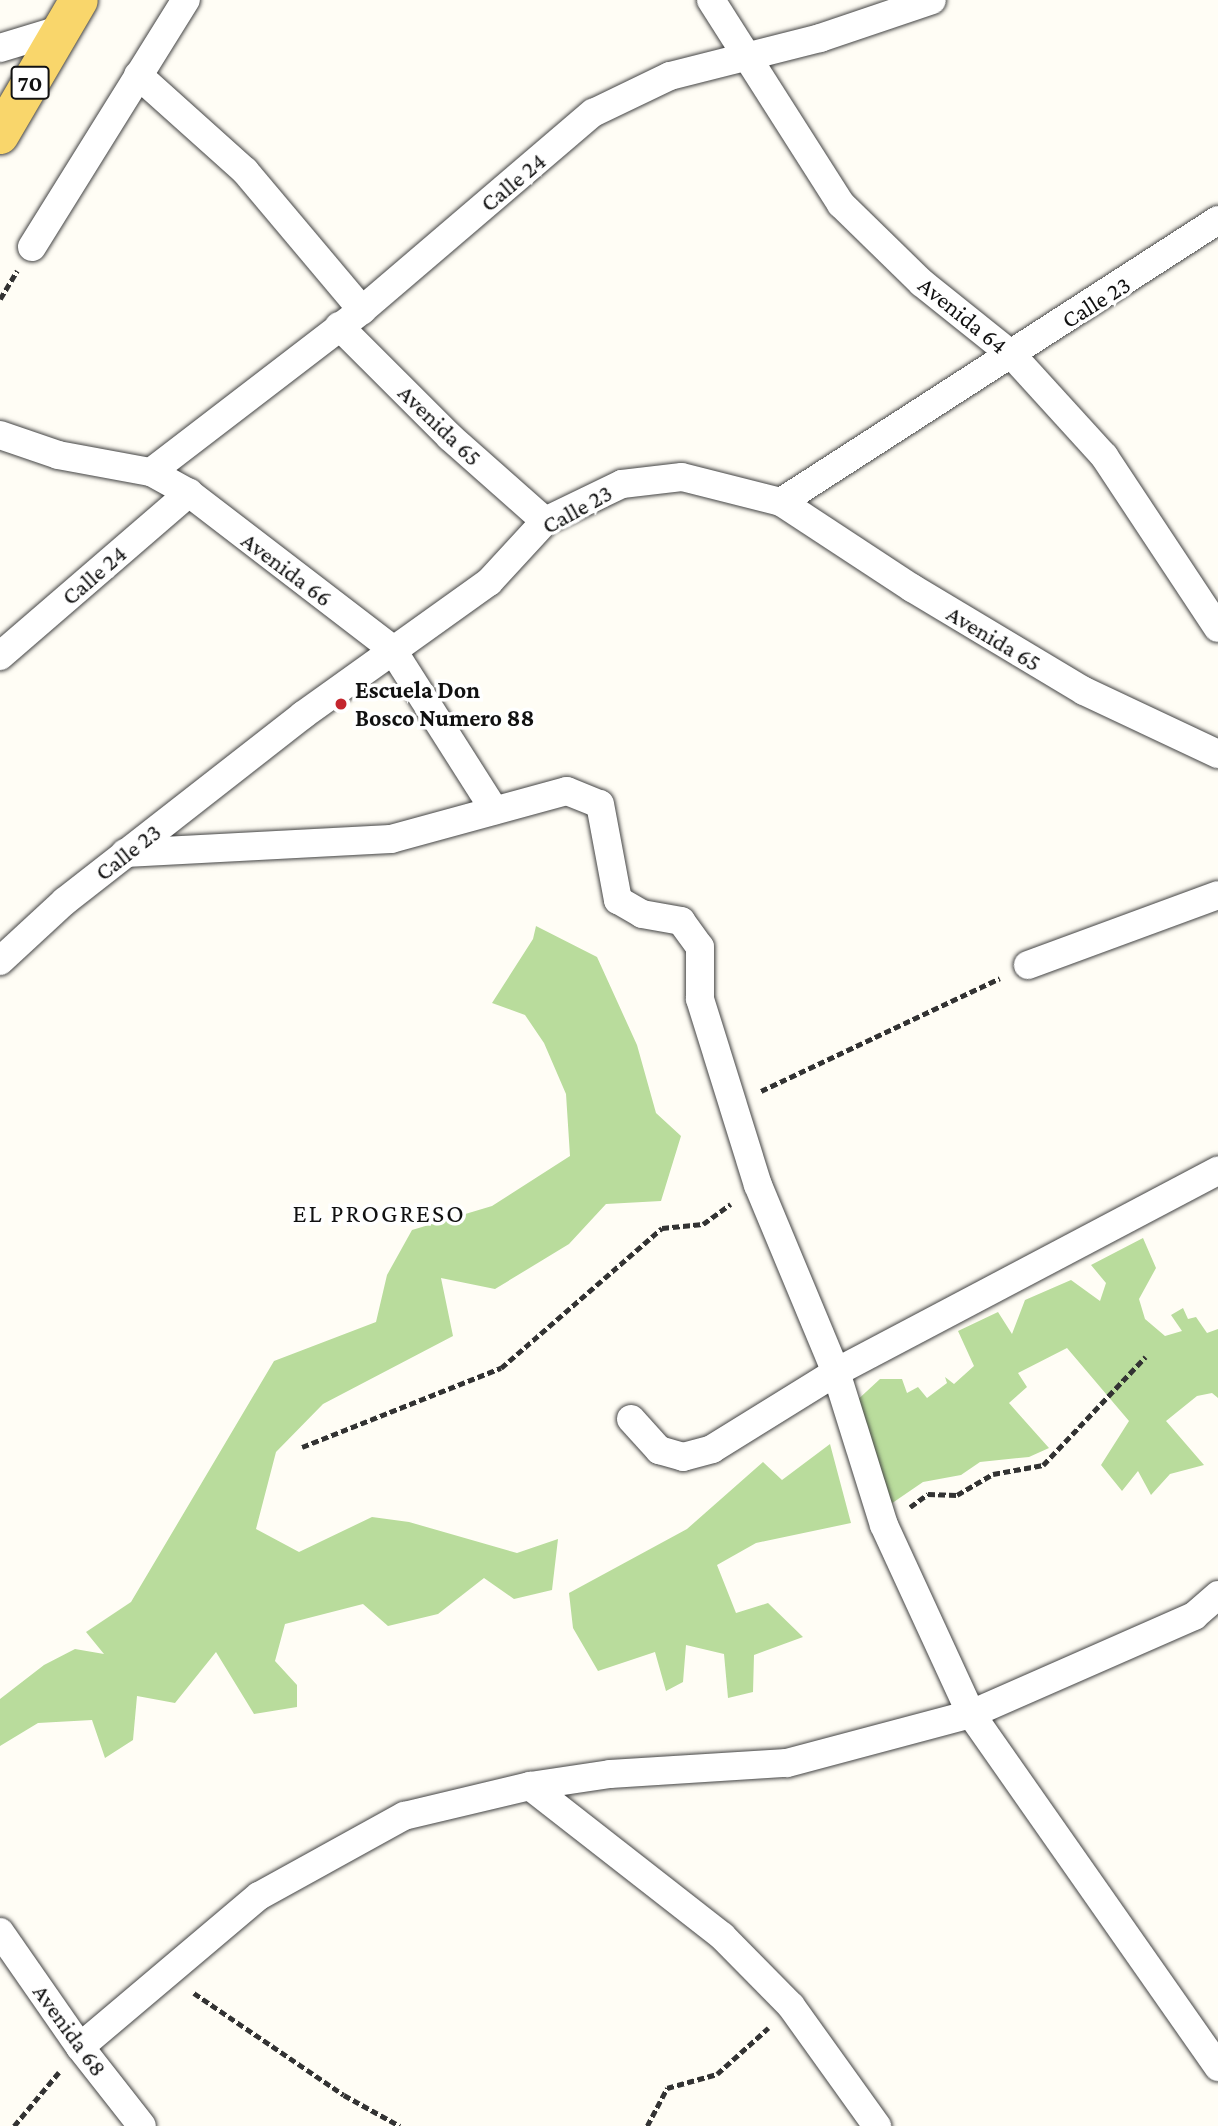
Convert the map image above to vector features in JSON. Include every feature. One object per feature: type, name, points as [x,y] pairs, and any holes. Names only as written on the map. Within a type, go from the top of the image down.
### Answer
[{"type":"main road","name":"70","points":[[0,135],[69,15]]},
{"type":"street","points":[[32,247],[186,0]]},
{"type":"street","name":"Avenida 64","points":[[711,0],[746,59],[841,204],[922,283],[1012,355],[1104,456],[1218,628]]},
{"type":"street","name":"Calle 24","points":[[151,472],[362,310],[593,113],[670,76],[746,59],[932,0]]},
{"type":"street","points":[[0,48],[69,15]]},
{"type":"street","points":[[138,75],[245,171],[362,310]]},
{"type":"street","name":"Calle 23","points":[[0,961],[125,853],[391,649],[489,582],[545,521],[622,484],[682,477],[781,502],[1218,220]]},
{"type":"street","name":"Avenida 65","points":[[339,326],[450,438],[545,521]]},
{"type":"street","name":"Avenida 66","points":[[0,435],[58,455],[151,472],[189,493],[391,649],[494,810]]},
{"type":"street","name":"Calle 24","points":[[0,656],[189,493]]},
{"type":"street","name":"Avenida 65","points":[[781,502],[912,588],[1084,691],[1218,754]]},
{"type":"street","points":[[125,853],[391,839],[567,792],[600,804],[618,900],[642,914],[681,920],[700,947],[699,999],[758,1185],[836,1372],[884,1525],[971,1714],[1218,2067]]},
{"type":"street","points":[[1028,965],[1218,894]]},
{"type":"street","points":[[631,1419],[659,1450],[683,1457],[712,1449],[836,1372],[1218,1171]]},
{"type":"street","points":[[80,2047],[164,1973],[259,1896],[404,1816],[530,1786],[610,1774],[787,1763],[971,1714],[1194,1616],[1218,1595]]},
{"type":"street","points":[[530,1786],[722,1936],[791,2006],[877,2126]]},
{"type":"street","name":"Avenida 68","points":[[0,1932],[80,2047],[142,2126]]},
{"type":"path","points":[[732,1105],[1028,965]]},
{"type":"path","points":[[302,1447],[501,1368],[662,1228],[703,1224],[758,1185]]},
{"type":"path","points":[[884,1525],[928,1494],[957,1495],[993,1474],[1043,1465],[1145,1357]]},
{"type":"path","points":[[164,1973],[344,2095],[400,2126]]},
{"type":"path","points":[[647,2126],[667,2088],[717,2074],[791,2006]]},
{"type":"path","points":[[15,2126],[80,2047]]},
{"type":"green space","points":[[536,926],[597,957],[637,1045],[656,1113],[681,1136],[661,1201],[606,1204],[569,1244],[495,1289],[441,1278],[453,1336],[323,1404],[276,1452],[256,1529],[299,1552],[372,1517],[409,1522],[517,1553],[558,1539],[552,1590],[514,1599],[484,1578],[438,1614],[388,1626],[363,1604],[285,1624],[275,1661],[297,1685],[297,1707],[254,1714],[216,1652],[175,1703],[137,1696],[133,1740],[105,1758],[92,1720],[38,1723],[0,1746],[0,1699],[44,1665],[75,1649],[104,1654],[86,1632],[131,1602],[274,1361],[376,1322],[387,1275],[412,1230],[492,1206],[570,1156],[566,1094],[544,1043],[525,1015],[492,1003],[533,939]]},
{"type":"green space","points":[[1143,1238],[1156,1268],[1139,1299],[1145,1319],[1165,1336],[1182,1331],[1171,1315],[1183,1308],[1188,1319],[1196,1317],[1207,1333],[1218,1329],[1218,1398],[1212,1393],[1197,1396],[1166,1421],[1204,1465],[1170,1474],[1151,1495],[1138,1471],[1122,1491],[1101,1465],[1129,1421],[1067,1348],[1018,1373],[1027,1387],[1009,1403],[1049,1448],[1029,1457],[980,1462],[961,1475],[923,1482],[885,1508],[853,1404],[880,1379],[902,1379],[907,1393],[918,1387],[927,1398],[947,1383],[945,1377],[954,1384],[974,1366],[958,1331],[998,1312],[1012,1334],[1025,1300],[1071,1280],[1100,1301],[1106,1283],[1091,1265]]},
{"type":"green space","points":[[830,1444],[851,1523],[756,1543],[717,1565],[736,1613],[768,1603],[803,1637],[754,1655],[753,1692],[728,1698],[724,1654],[686,1645],[683,1682],[666,1691],[655,1652],[598,1671],[573,1628],[569,1593],[687,1529],[763,1462],[782,1480]]},
{"type":"place","name":"Escuela Don Bosco Numero 88","points":[[341,704]]},
{"type":"district","name":"EL PROGRESO","points":[[379,1214]]}]
